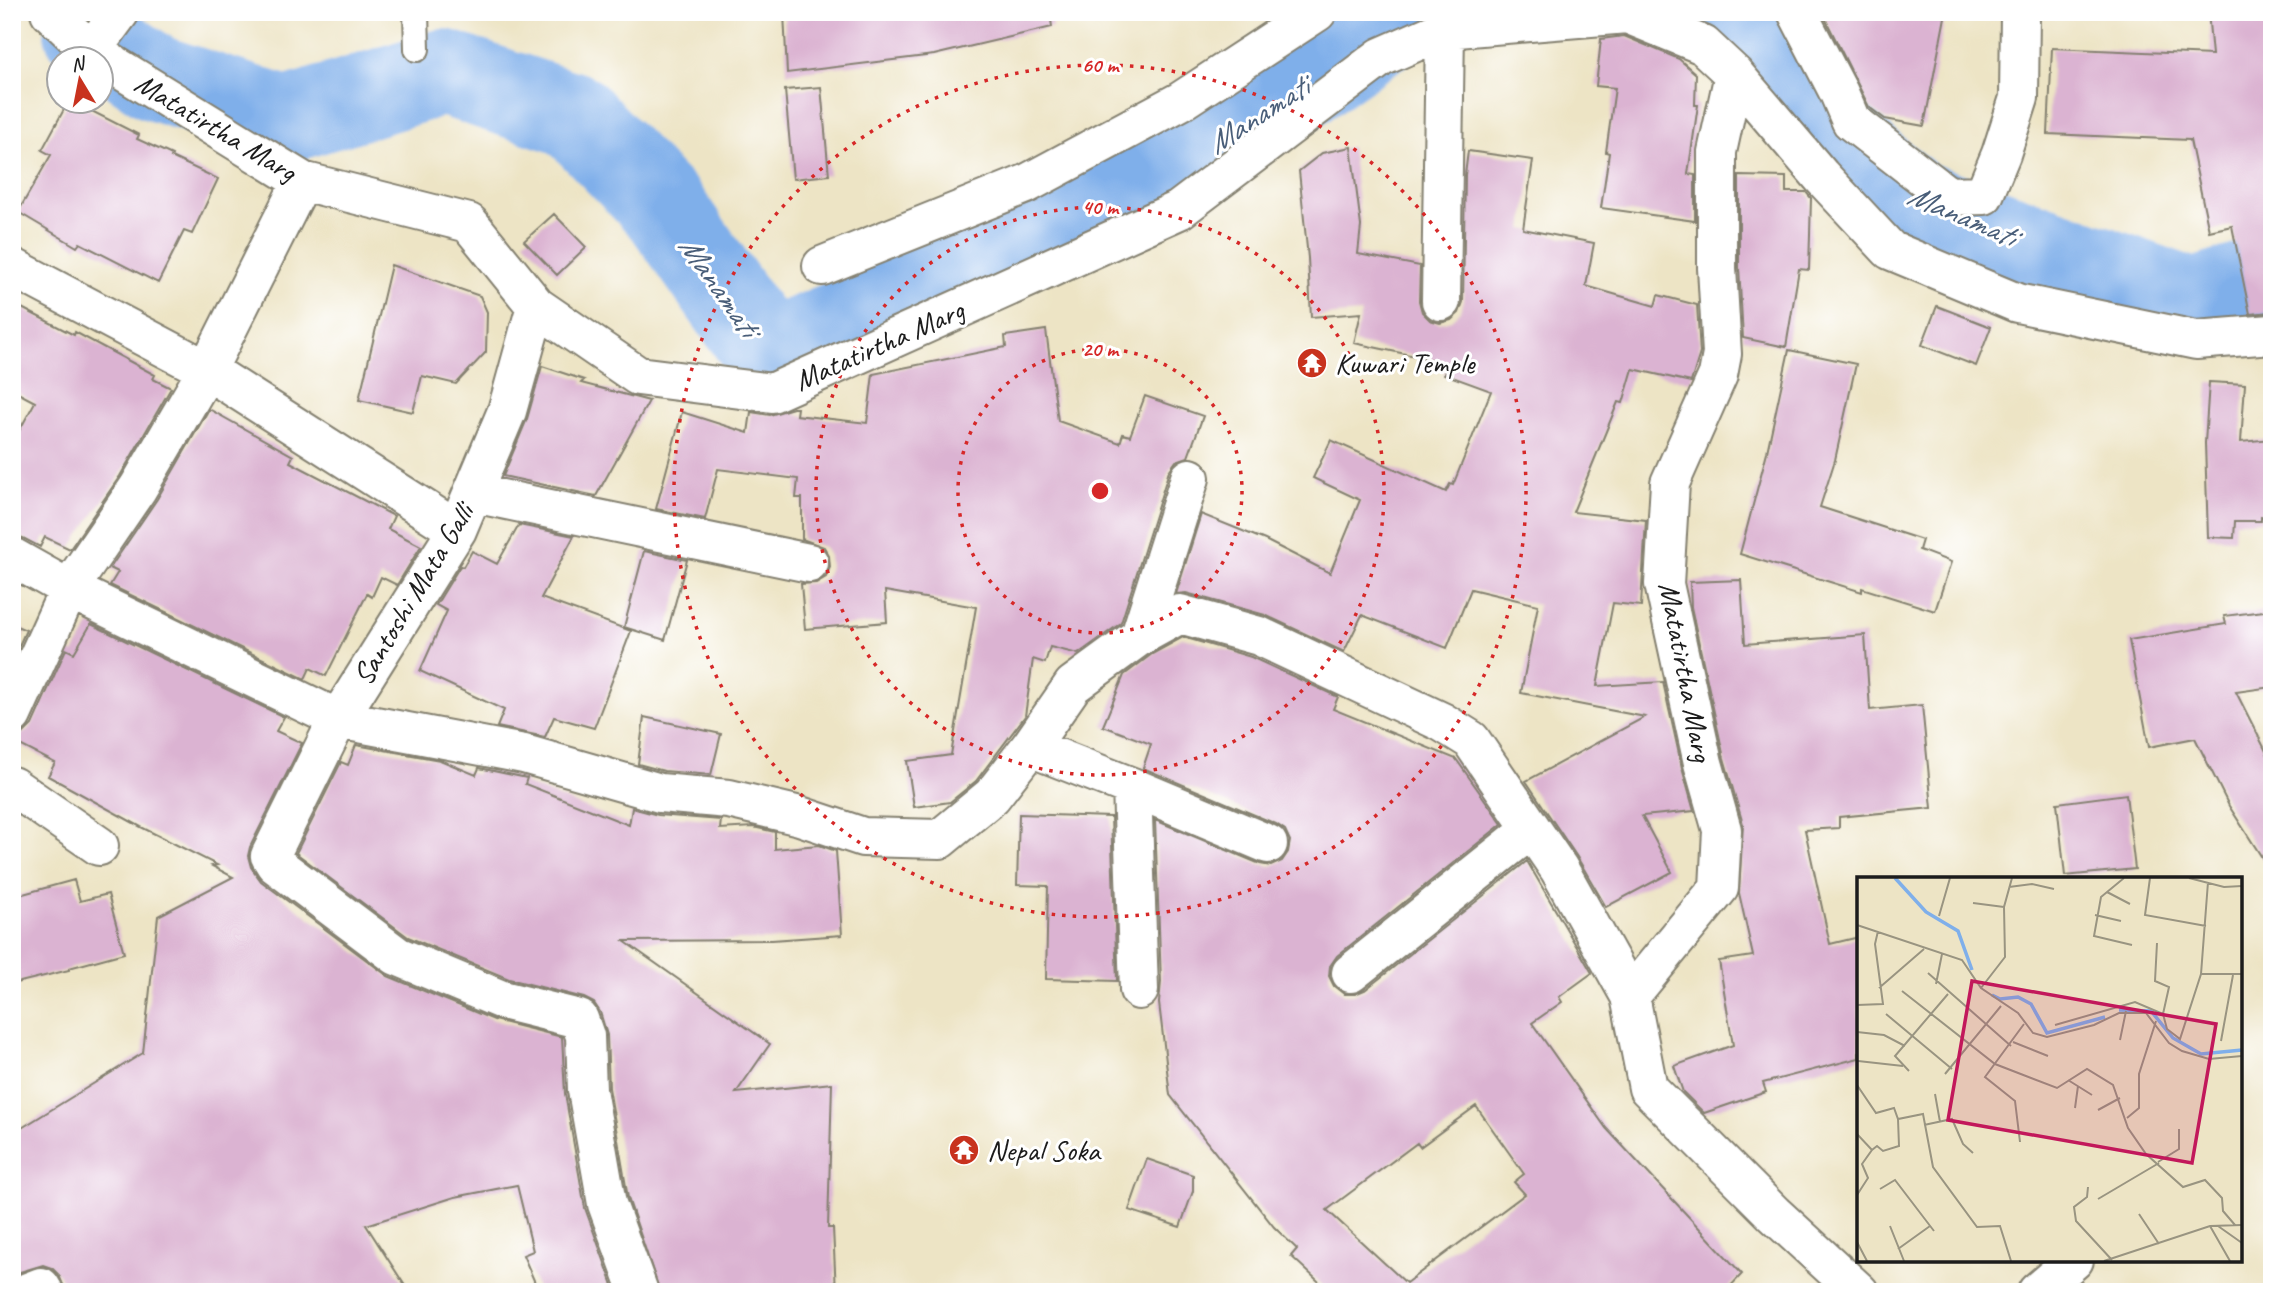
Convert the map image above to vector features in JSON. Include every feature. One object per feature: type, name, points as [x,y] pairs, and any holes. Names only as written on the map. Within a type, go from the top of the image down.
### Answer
[{"type":"street","name":"Matatirtha Marg","points":[[50,12],[86,46]]},
{"type":"street","points":[[95,46],[120,12]]},
{"type":"street","points":[[822,265],[1026,184],[1181,101],[1317,12]]},
{"type":"street","points":[[1797,12],[1851,121],[1948,196],[1984,195],[2001,154],[2018,98],[2020,12]]},
{"type":"street","name":"Matatirtha Marg","points":[[116,66],[302,181],[469,223],[536,306],[638,376],[772,393],[1179,210],[1381,57],[1445,29],[1627,14],[1703,46],[1734,74],[1821,176],[1891,250],[2017,303],[2196,340],[2272,334]]},
{"type":"street","points":[[1441,301],[1445,29]]},
{"type":"street","name":"Matatirtha Marg","points":[[1630,996],[1719,888],[1722,830],[1703,763],[1664,583],[1670,483],[1718,375],[1722,354],[1717,268],[1717,152],[1734,74]]},
{"type":"street","points":[[12,715],[69,589],[138,488],[207,370],[302,181]]},
{"type":"street","points":[[12,267],[207,370],[457,530]]},
{"type":"street","name":"Santoshi Mata Galli","points":[[536,306],[507,411],[457,530],[338,719],[270,856],[275,864],[397,956],[502,1000],[579,1019],[585,1036],[587,1090],[607,1204],[639,1292]]},
{"type":"street","points":[[1140,636],[1190,478]]},
{"type":"street","points":[[473,493],[809,563]]},
{"type":"street","points":[[12,557],[69,589],[338,719],[524,754],[660,793],[729,799],[800,816],[863,837],[940,839],[992,796],[1073,685],[1140,636],[1180,614],[1259,636],[1442,722],[1471,740],[1559,869],[1630,996],[1648,1088],[1765,1205],[1859,1292]]},
{"type":"street","points":[[1030,747],[1268,844]]},
{"type":"street","points":[[12,786],[99,846]]},
{"type":"street","points":[[1132,787],[1139,990]]},
{"type":"street","points":[[1351,973],[1531,830]]},
{"type":"street","points":[[2038,1292],[2072,1262]]},
{"type":"street","points":[[28,1292],[41,1287],[44,1292]]},
{"type":"lane","points":[[416,12],[417,49]]},
{"type":"building","points":[[1050,12],[1052,27],[934,55],[787,73],[784,13]]},
{"type":"building","points":[[1822,12],[1946,12],[1924,126],[1885,119],[1869,107]]},
{"type":"building","points":[[2208,12],[2272,12],[2272,312],[2250,314],[2232,226],[2209,231],[2190,140],[2048,134],[2052,48],[2212,55]]},
{"type":"building","points":[[1624,36],[1679,59],[1696,74],[1695,105],[1698,105],[1688,174],[1695,175],[1695,221],[1601,208],[1615,88],[1596,86],[1601,39]]},
{"type":"building","points":[[821,87],[829,175],[793,179],[785,90]]},
{"type":"building","points":[[60,116],[102,116],[139,135],[137,139],[218,179],[192,234],[184,231],[158,283],[80,243],[77,247],[18,212],[51,155],[42,150]]},
{"type":"building","points":[[1351,147],[1361,226],[1358,254],[1420,266],[1419,301],[1422,312],[1430,320],[1440,323],[1451,320],[1459,313],[1463,302],[1465,175],[1468,151],[1533,160],[1523,229],[1594,243],[1586,286],[1655,306],[1658,295],[1697,305],[1700,353],[1691,382],[1633,369],[1623,403],[1618,402],[1573,512],[1646,520],[1641,606],[1613,603],[1597,686],[1663,682],[1694,811],[1642,816],[1672,872],[1606,907],[1577,857],[1526,781],[1645,717],[1521,693],[1538,605],[1471,589],[1447,648],[1362,615],[1344,652],[1265,615],[1186,593],[1176,594],[1201,514],[1265,540],[1330,573],[1360,500],[1313,478],[1331,440],[1446,492],[1450,484],[1453,485],[1491,391],[1444,374],[1448,363],[1354,343],[1361,313],[1311,317],[1299,171],[1322,153]]},
{"type":"building","points":[[1739,176],[1786,177],[1786,192],[1806,192],[1811,198],[1809,270],[1799,269],[1786,347],[1743,338],[1739,267]]},
{"type":"building","points":[[554,214],[586,247],[557,275],[524,241]]},
{"type":"building","points":[[391,265],[480,296],[487,312],[486,352],[456,384],[422,376],[413,412],[359,400]]},
{"type":"building","points":[[12,303],[74,335],[75,332],[155,375],[153,379],[171,388],[120,476],[70,549],[45,537],[40,547],[12,535],[12,444],[35,402],[12,390]]},
{"type":"building","points":[[1937,306],[1991,327],[1976,366],[1922,345]]},
{"type":"building","points":[[1046,330],[1058,421],[1120,443],[1123,434],[1130,436],[1145,396],[1203,416],[1188,457],[1176,461],[1169,471],[1121,623],[1078,654],[1050,647],[1045,663],[1033,659],[1025,716],[976,781],[950,802],[914,807],[907,761],[951,755],[976,607],[885,591],[887,622],[805,629],[801,584],[816,583],[826,577],[830,567],[829,556],[824,547],[802,539],[802,498],[796,498],[798,479],[718,469],[705,519],[656,509],[682,412],[748,433],[751,412],[770,415],[793,408],[797,408],[796,415],[867,423],[873,374],[1006,347],[1005,336]]},
{"type":"building","points":[[1789,350],[1856,364],[1835,460],[1820,507],[1922,540],[1919,550],[1951,562],[1935,611],[1862,588],[1862,592],[1740,554],[1767,452]]},
{"type":"building","points":[[542,366],[584,380],[581,383],[649,401],[596,496],[503,476],[527,419]]},
{"type":"building","points":[[2209,382],[2245,384],[2241,442],[2272,439],[2272,516],[2261,517],[2261,521],[2235,521],[2234,538],[2208,537],[2205,443]]},
{"type":"building","points":[[209,409],[293,456],[290,462],[394,516],[388,529],[421,546],[397,585],[381,577],[372,597],[367,594],[326,676],[310,668],[305,679],[110,585],[118,572],[110,568],[157,499]]},
{"type":"building","points":[[519,525],[574,536],[541,598],[631,631],[594,728],[554,717],[545,737],[497,727],[504,710],[420,671],[447,611],[436,605],[460,566],[463,567],[472,551],[497,564]]},
{"type":"building","points":[[644,551],[687,560],[665,640],[624,627]]},
{"type":"building","points":[[1741,580],[1745,644],[1865,635],[1870,710],[1922,705],[1932,808],[1839,817],[1839,828],[1805,830],[1830,944],[1857,937],[1857,1059],[1763,1083],[1766,1092],[1704,1113],[1683,1092],[1674,1066],[1733,1045],[1719,961],[1753,956],[1739,893],[1743,824],[1724,758],[1691,607],[1690,582]]},
{"type":"building","points":[[2272,610],[2272,687],[2236,692],[2272,763],[2272,873],[2229,806],[2195,738],[2149,747],[2129,640],[2226,624],[2224,616]]},
{"type":"building","points":[[12,624],[26,630],[12,661]]},
{"type":"building","points":[[91,624],[284,717],[276,731],[302,743],[250,847],[248,856],[251,867],[261,881],[388,976],[494,1020],[562,1037],[565,1094],[585,1208],[613,1285],[598,1292],[539,1292],[523,1255],[533,1251],[517,1185],[455,1197],[366,1225],[409,1292],[66,1292],[59,1275],[52,1268],[43,1265],[12,1277],[12,1134],[143,1053],[158,916],[233,877],[212,866],[217,865],[48,776],[55,763],[12,741],[12,737],[24,733],[32,725],[66,649],[74,653]]},
{"type":"building","points":[[1183,637],[1251,657],[1338,697],[1333,709],[1456,759],[1502,824],[1337,956],[1330,966],[1329,976],[1334,986],[1344,994],[1365,990],[1527,861],[1592,973],[1559,997],[1562,1002],[1532,1023],[1606,1128],[1742,1274],[1725,1292],[1330,1292],[1291,1256],[1297,1249],[1274,1227],[1170,1095],[1159,1003],[1161,982],[1155,820],[1260,864],[1271,866],[1282,861],[1288,852],[1290,841],[1285,830],[1276,824],[1143,768],[1151,744],[1103,726],[1124,675],[1152,654]],"holes":[[[1476,1106],[1524,1174],[1514,1182],[1525,1194],[1406,1283],[1327,1210],[1417,1143],[1420,1147]]]},
{"type":"building","points":[[644,717],[721,734],[711,775],[664,771],[638,764]]},
{"type":"building","points":[[356,745],[440,760],[476,775],[479,768],[527,778],[525,784],[629,825],[632,808],[658,815],[721,820],[720,829],[753,827],[775,832],[775,849],[819,845],[836,851],[842,935],[772,940],[624,941],[770,1044],[736,1093],[832,1083],[828,1228],[833,1228],[836,1292],[660,1292],[628,1198],[609,1088],[607,1035],[600,1012],[594,1003],[509,979],[408,937],[296,853],[341,762],[348,765]]},
{"type":"building","points":[[2126,794],[2135,869],[2065,876],[2057,803]]},
{"type":"building","points":[[1019,814],[1111,817],[1117,981],[1046,979],[1048,886],[1017,885]]},
{"type":"building","points":[[74,880],[80,901],[108,894],[124,953],[12,984],[12,897]]},
{"type":"building","points":[[1147,1159],[1193,1175],[1193,1191],[1180,1227],[1129,1210]]},
{"type":"waterway","name":"Manamati","points":[[87,32],[156,78],[287,120],[443,72],[573,115],[665,210],[766,354],[997,257],[1227,140],[1401,17],[1419,12]]},
{"type":"waterway","name":"Manamati","points":[[1711,12],[1757,41],[1834,135],[1914,202],[2193,302],[2272,277]]},
{"type":"place","name":"Kuwari Temple","points":[[1312,363]]},
{"type":"place","name":"Nepal Soka","points":[[964,1150]]}]
